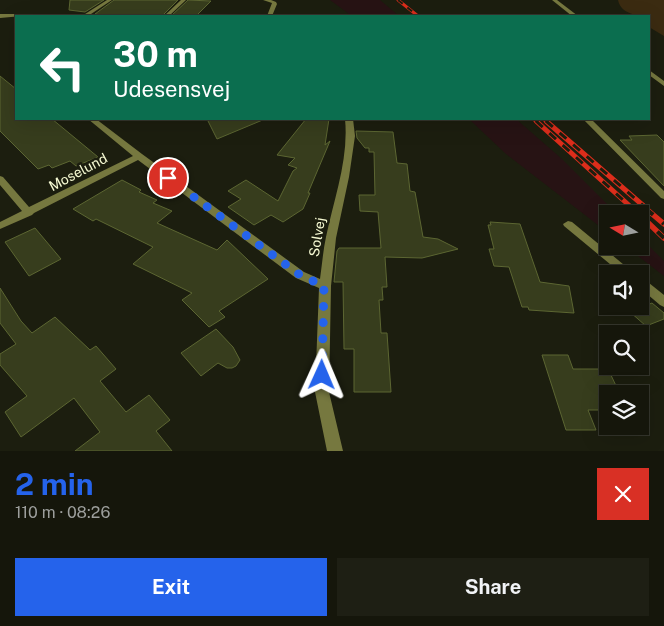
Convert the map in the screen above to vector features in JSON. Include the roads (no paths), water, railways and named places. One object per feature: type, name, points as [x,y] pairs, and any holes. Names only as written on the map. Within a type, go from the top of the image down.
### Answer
[{"type":"street","points":[[87,15],[110,0]]},
{"type":"street","points":[[167,15],[184,0]]},
{"type":"street","points":[[265,0],[275,4],[270,15]]},
{"type":"street","points":[[554,0],[574,15]]},
{"type":"street","points":[[0,16],[15,16]]},
{"type":"street","points":[[650,73],[664,84]]},
{"type":"street","points":[[93,120],[300,275],[324,286]]},
{"type":"street","name":"Solvej","points":[[335,451],[322,392],[324,286],[331,238],[345,177],[351,136],[349,120]]},
{"type":"street","points":[[588,120],[664,196]]},
{"type":"street","name":"Moselund","points":[[0,226],[139,156]]},
{"type":"street","points":[[0,179],[29,213]]},
{"type":"street","points":[[568,224],[619,265]]},
{"type":"street","points":[[649,290],[664,302]]},
{"type":"railway","points":[[398,0],[417,15]]},
{"type":"railway","points":[[536,121],[629,205]]},
{"type":"railway","points":[[546,121],[643,205]]},
{"type":"railway","points":[[649,211],[664,224]]},
{"type":"railway","points":[[649,224],[664,238]]}]
